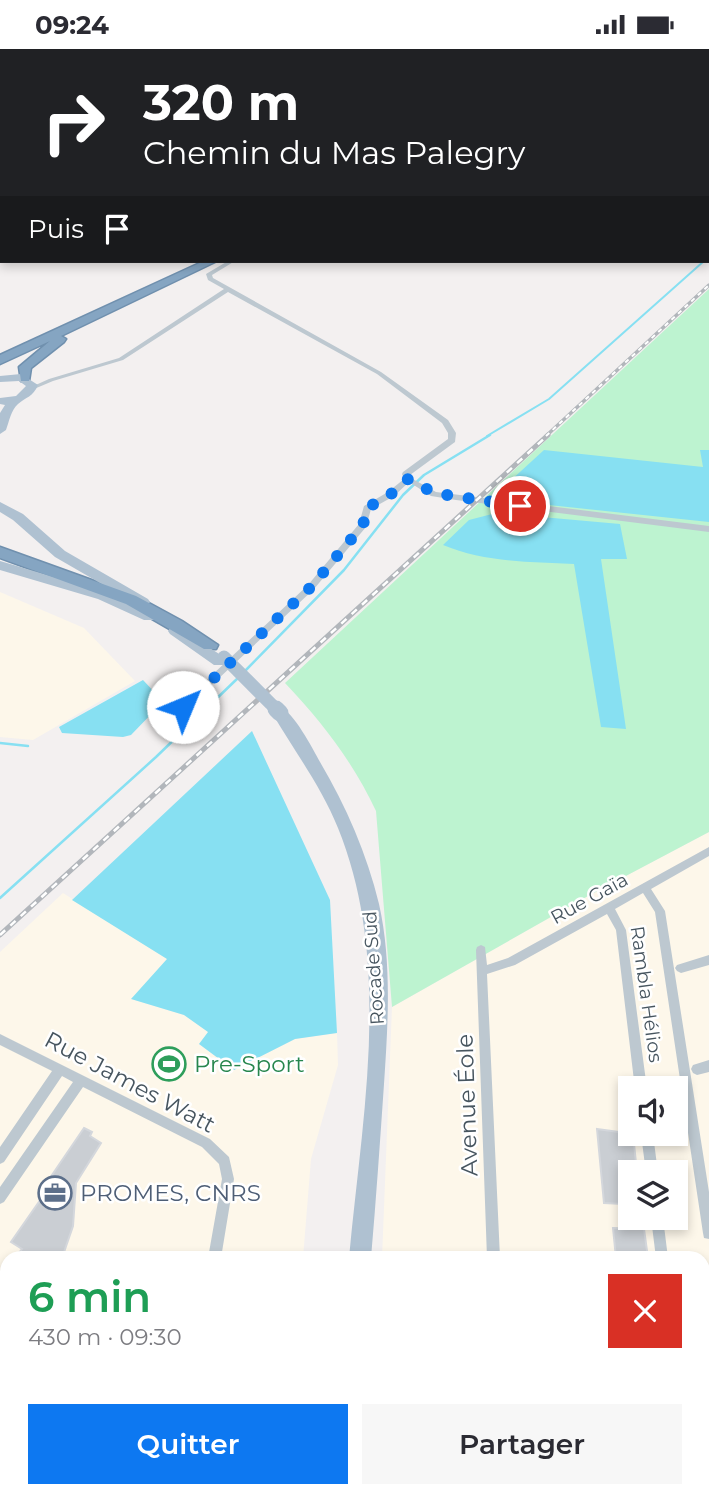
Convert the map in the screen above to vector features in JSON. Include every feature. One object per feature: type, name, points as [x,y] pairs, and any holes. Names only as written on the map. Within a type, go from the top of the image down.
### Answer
[{"type":"highway","points":[[0,352],[119,300],[195,263]]},
{"type":"highway","points":[[29,383],[25,366],[72,330],[208,263]]},
{"type":"highway","points":[[0,360],[154,290]]},
{"type":"highway","points":[[0,552],[140,604],[210,645]]},
{"type":"highway","points":[[0,559],[44,577]]},
{"type":"main road","points":[[0,379],[11,376],[29,383],[29,393],[14,401],[6,410],[0,430]]},
{"type":"main road","points":[[0,401],[14,401]]},
{"type":"main road","name":"Rocade Sud","points":[[0,506],[18,517],[60,554],[174,619],[210,645],[277,714],[314,762],[333,797],[361,870],[376,947],[378,1015],[361,1251]]},
{"type":"main road","name":"Rocade Sud","points":[[0,565],[128,606],[170,627],[222,659]]},
{"type":"main road","name":"Rocade Sud","points":[[277,714],[327,799],[354,872],[367,947],[369,1013],[365,1102],[351,1251]]},
{"type":"street","points":[[228,263],[215,269],[208,277],[379,373],[445,422],[452,433],[452,440],[412,467],[406,474],[410,481],[434,493],[456,498],[709,529]]},
{"type":"street","points":[[29,383],[51,380],[121,359],[228,290]]},
{"type":"street","points":[[183,707],[311,587],[363,525],[367,508],[410,481]]},
{"type":"street","name":"Rue Gaïa","points":[[483,971],[511,962],[709,851]]},
{"type":"street","name":"Rambla Hélios","points":[[644,887],[660,911],[709,1233]]},
{"type":"street","name":"Rambla Hélios","points":[[609,907],[621,930],[639,1076]]},
{"type":"street","name":"Avenue Éole","points":[[481,950],[493,1251]]},
{"type":"street","points":[[681,968],[709,960]]},
{"type":"street","name":"Rue James Watt","points":[[0,1039],[206,1143],[225,1161],[228,1179],[216,1251]]},
{"type":"street","points":[[0,1158],[59,1071]]},
{"type":"street","points":[[0,1198],[80,1081]]},
{"type":"street","points":[[658,1230],[661,1251]]},
{"type":"shaded area","points":[[0,592],[84,628],[135,681],[33,740],[0,737]]},
{"type":"shaded area","points":[[709,832],[709,1251],[382,1251],[392,1007],[588,896]]},
{"type":"shaded area","points":[[63,893],[167,959],[132,999],[184,1015],[209,1032],[199,1044],[234,1070],[295,1039],[337,1033],[338,1065],[311,1159],[304,1251],[0,1251],[0,952]]},
{"type":"green space","points":[[709,289],[709,832],[588,896],[392,1007],[376,811],[336,743],[285,683]]},
{"type":"water","points":[[544,450],[703,467],[700,450],[709,450],[709,522],[530,503],[532,486],[509,482]]},
{"type":"water","points":[[496,513],[620,524],[627,559],[601,559],[626,729],[601,727],[574,564],[490,558],[443,545],[469,520]]},
{"type":"water","points":[[143,680],[159,697],[159,706],[131,735],[123,737],[62,733],[59,727]]},
{"type":"water","points":[[252,731],[330,900],[337,1033],[295,1039],[234,1070],[199,1044],[208,1032],[184,1015],[131,999],[167,959],[72,900]]},
{"type":"building","name":"PROMES, CNRS","points":[[84,1128],[92,1132],[90,1136],[101,1143],[76,1183],[73,1226],[64,1251],[20,1251],[22,1249],[11,1242],[43,1196],[39,1194]]},
{"type":"building","points":[[597,1129],[618,1132],[618,1146],[634,1146],[636,1160],[618,1160],[618,1204],[604,1203]]},
{"type":"building","points":[[613,1228],[644,1230],[647,1251],[615,1251]]},
{"type":"waterway","points":[[487,436],[549,399],[702,263]]},
{"type":"waterway","points":[[244,672],[344,570],[403,495],[424,475],[490,435]]},
{"type":"waterway","points":[[0,898],[156,757],[239,677]]},
{"type":"waterway","points":[[0,743],[28,746]]},
{"type":"railway","points":[[546,436],[709,285]]},
{"type":"railway","points":[[0,935],[548,435]]},
{"type":"place","name":"Pre-Sport","points":[[169,1064]]},
{"type":"place","name":"PROMES, CNRS","points":[[55,1193]]},
{"type":"route","points":[[183,707],[311,587],[363,525],[367,508],[391,494],[408,479],[434,493],[520,506]]}]
